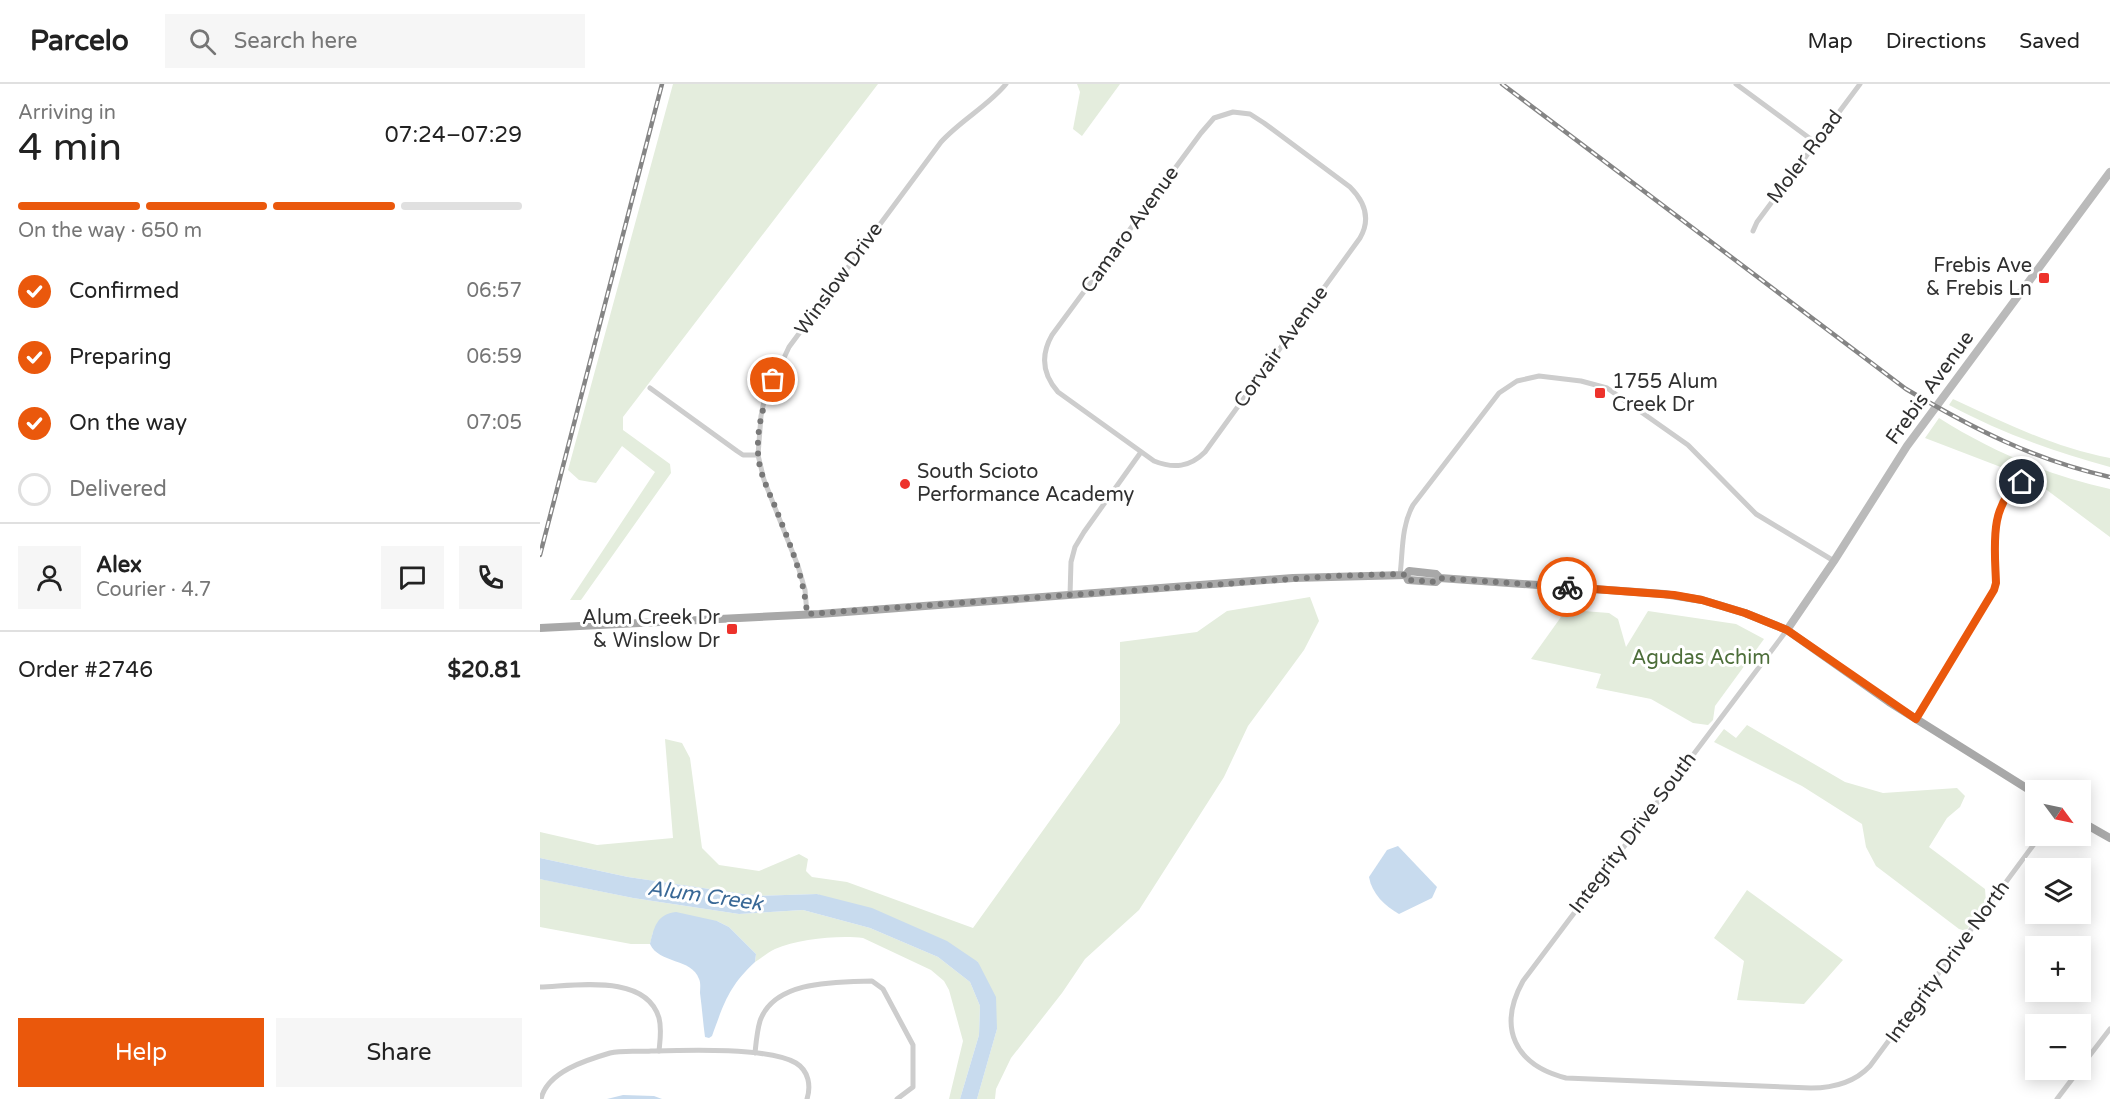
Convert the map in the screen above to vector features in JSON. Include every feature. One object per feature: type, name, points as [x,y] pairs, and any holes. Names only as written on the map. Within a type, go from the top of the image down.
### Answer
[{"type":"main road","name":"Frebis Avenue","points":[[1787,630],[1907,446],[2110,172]]},
{"type":"main road","points":[[540,628],[807,614],[1293,578],[1403,575],[1409,571],[1436,574],[1440,578],[1674,595],[1728,607],[1787,630],[1916,719],[2025,787]]},
{"type":"main road","points":[[2091,827],[2110,838]]},
{"type":"street","name":"Winslow Drive","points":[[807,614],[805,590],[798,566],[764,480],[758,455],[760,416],[764,401],[789,347],[941,142],[1006,84]]},
{"type":"street","points":[[1736,84],[1816,143]]},
{"type":"street","name":"Moler Road","points":[[1753,231],[1757,222],[1860,84]]},
{"type":"street","name":"Corvair Avenue","points":[[1141,452],[1154,461],[1168,466],[1183,465],[1200,456],[1360,238],[1364,229],[1366,218],[1362,201],[1350,187],[1250,114],[1233,112]]},
{"type":"street","name":"Camaro Avenue","points":[[1141,452],[1058,393],[1048,379],[1044,363],[1045,348],[1052,335],[1201,133],[1214,118],[1233,112]]},
{"type":"street","points":[[1403,575],[1402,540],[1406,518],[1413,505],[1498,393],[1517,381],[1539,376],[1591,383],[1607,388],[1688,446],[1756,514],[1834,561]]},
{"type":"street","points":[[650,388],[743,455],[758,455]]},
{"type":"street","points":[[1070,595],[1071,562],[1075,547],[1141,452]]},
{"type":"street","points":[[1916,719],[1994,590],[1996,583],[1996,516],[2005,500],[2022,482]]},
{"type":"street","name":"Integrity Drive South","points":[[1787,630],[1523,981],[1512,1011],[1512,1027],[1519,1048],[1536,1068],[1566,1078],[1811,1089],[1831,1088],[1849,1081]]},
{"type":"street","name":"Integrity Drive North","points":[[1849,1081],[1870,1066],[2033,846]]},
{"type":"street","points":[[755,1053],[760,1021],[778,996],[794,989],[811,986],[872,981],[883,989],[913,1045],[913,1087],[897,1099]]},
{"type":"street","points":[[540,987],[609,985],[629,988],[645,999],[657,1012],[661,1029],[659,1051]]},
{"type":"street","points":[[2091,1054],[2110,1029]]},
{"type":"street","points":[[541,1098],[550,1082],[563,1071],[609,1053],[659,1051],[755,1053],[785,1059],[800,1066],[809,1080],[807,1099]]},
{"type":"street","points":[[2057,1099],[2072,1080]]},
{"type":"green space","points":[[673,84],[878,84],[623,417],[623,430],[670,464],[671,473],[581,600],[570,600],[655,472],[622,446],[596,483],[579,480],[568,470]]},
{"type":"green space","points":[[1077,84],[1120,84],[1082,136],[1073,129],[1080,92]]},
{"type":"green space","points":[[1953,399],[2049,441],[2110,458],[2110,467],[2008,433],[1949,405]]},
{"type":"green space","points":[[1939,418],[2000,452],[2043,470],[2110,489],[2110,537],[2032,479],[1925,438]]},
{"type":"green space","points":[[1310,597],[1319,621],[1304,650],[1248,726],[1224,777],[1139,910],[1085,959],[1062,993],[1011,1058],[996,1089],[995,1099],[977,1099],[997,1029],[978,962],[817,894],[757,896],[628,877],[540,858],[540,832],[597,845],[673,838],[665,739],[682,743],[690,758],[702,848],[719,865],[759,871],[799,854],[808,859],[806,871],[812,877],[847,882],[973,928],[1120,723],[1120,642],[1197,632],[1227,611]]},
{"type":"green space","name":"Agudas Achim","points":[[1571,610],[1609,613],[1618,619],[1626,647],[1648,611],[1736,624],[1764,639],[1715,706],[1713,720],[1708,725],[1693,723],[1651,699],[1596,688],[1601,674],[1531,659],[1561,617]]},
{"type":"green space","points":[[1747,725],[1845,782],[1883,793],[1957,788],[1965,796],[1960,807],[1947,818],[1929,847],[1985,889],[1986,902],[1966,931],[1959,929],[1876,866],[1866,847],[1862,824],[1802,786],[1714,742],[1724,729],[1736,738]]},
{"type":"green space","points":[[540,879],[633,898],[739,914],[803,910],[870,928],[938,957],[970,982],[980,1006],[979,1035],[960,1099],[949,1099],[963,1041],[949,990],[944,981],[931,970],[863,938],[853,937],[795,943],[775,949],[755,962],[756,954],[729,927],[717,921],[653,932],[650,944],[631,944],[540,927]]},
{"type":"green space","points":[[1747,890],[1843,960],[1804,1004],[1737,1000],[1744,961],[1714,938]]},
{"type":"water","points":[[1398,846],[1437,887],[1432,898],[1399,914],[1380,899],[1369,877],[1387,850]]},
{"type":"water","name":"Alum Creek","points":[[540,858],[628,877],[757,896],[817,894],[872,908],[947,941],[978,962],[996,997],[997,1029],[977,1099],[960,1099],[979,1035],[980,1006],[970,982],[938,957],[870,928],[803,910],[739,914],[633,898],[544,880],[540,879]]},
{"type":"water","points":[[676,912],[717,921],[729,927],[756,954],[755,962],[733,987],[712,1036],[709,1038],[705,1037],[700,982],[695,972],[690,967],[660,955],[650,944],[657,922],[664,915]]},
{"type":"water","points":[[623,1095],[654,1096],[662,1099],[607,1099]]},
{"type":"railway","points":[[540,555],[662,84]]},
{"type":"railway","points":[[1502,84],[1906,389],[1980,430],[2029,452],[2055,462],[2110,477]]},
{"type":"way so far","points":[[773,380],[760,416],[758,455],[764,480],[798,566],[805,590],[807,614],[1334,576],[1400,574],[1406,575],[1408,580],[1417,581],[1436,582],[1440,578],[1567,587]]},
{"type":"place","name":"Frebis Ave & Frebis Ln","points":[[2044,278]]},
{"type":"place","name":"1755 Alum Creek Dr","points":[[1600,393]]},
{"type":"place","name":"South Scioto Performance Academy","points":[[905,484]]},
{"type":"place","name":"Alum Creek Dr & Winslow Dr","points":[[732,629]]},
{"type":"route","points":[[1567,587],[1674,595],[1702,600],[1745,613],[1787,630],[1916,719],[1994,590],[1996,583],[1996,516],[2005,500],[2022,482]]}]
